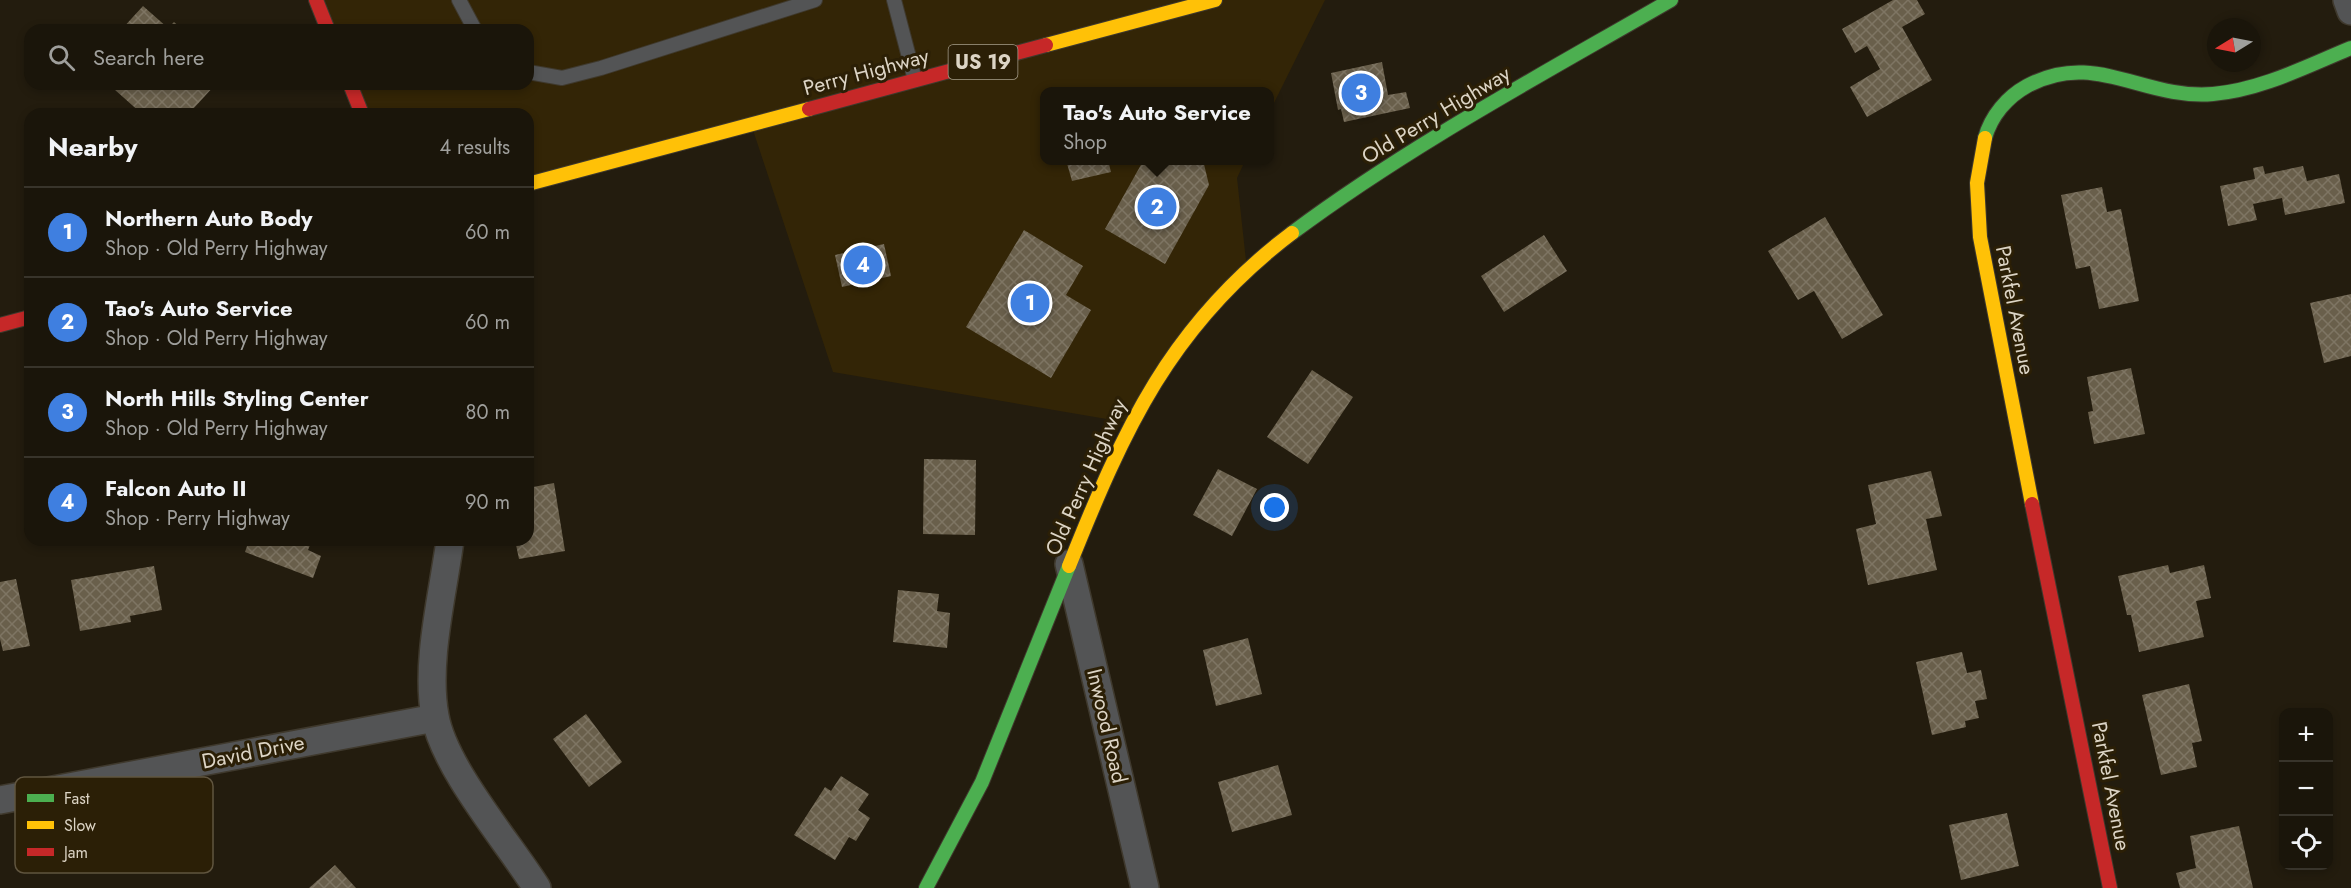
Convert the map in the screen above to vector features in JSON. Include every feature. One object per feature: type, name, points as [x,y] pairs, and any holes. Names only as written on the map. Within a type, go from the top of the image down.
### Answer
[{"type":"street","name":"Perry Highway","points":[[534,182],[1215,0]]},
{"type":"street","name":"Old Perry Highway","points":[[926,888],[956,836],[982,782],[1109,466],[1156,378],[1184,339],[1247,270],[1289,235],[1378,175],[1671,0]]},
{"type":"street","points":[[2347,0],[2351,11]]},
{"type":"street","points":[[315,1],[325,24]]},
{"type":"street","name":"Parkfel Avenue","points":[[2110,888],[1983,262],[1977,223],[1975,185],[1980,154],[1990,122],[2004,104],[2028,83],[2062,71],[2092,72],[2163,92],[2196,95],[2233,91],[2351,48]]},
{"type":"street","points":[[352,90],[360,108]]},
{"type":"street","points":[[0,325],[24,319]]},
{"type":"street","points":[[449,546],[433,662],[435,718],[445,747],[461,775],[537,888]]},
{"type":"street","name":"Inwood Road","points":[[1069,564],[1145,888]]},
{"type":"street","name":"David Drive","points":[[122,777],[435,718]]},
{"type":"street","name":"David Drive","points":[[0,800],[15,797]]},
{"type":"lane","points":[[459,0],[472,24]]},
{"type":"lane","points":[[534,73],[562,78],[601,68],[815,0]]},
{"type":"lane","points":[[894,0],[915,80]]},
{"type":"lane","points":[[1146,0],[1150,17]]},
{"type":"shaded area","points":[[316,0],[1325,0],[1274,103],[1274,87],[1040,87],[1040,165],[1243,165],[1237,178],[1247,270],[1130,423],[833,372],[751,124],[534,182],[534,108],[360,108],[352,90],[534,90],[534,24],[326,24]]},
{"type":"building","points":[[1893,0],[1917,0],[1925,14],[1902,27],[1932,80],[1867,117],[1850,87],[1880,69],[1867,46],[1855,53],[1842,29]]},
{"type":"building","points":[[143,6],[163,24],[126,24]]},
{"type":"building","points":[[1382,62],[1388,95],[1406,92],[1410,108],[1344,122],[1341,109],[1338,110],[1331,73]]},
{"type":"building","points":[[115,90],[210,90],[194,108],[135,108]]},
{"type":"building","points":[[1067,165],[1109,165],[1111,172],[1072,181]]},
{"type":"building","points":[[1141,165],[1161,172],[1164,165],[1204,165],[1209,185],[1165,264],[1105,229]]},
{"type":"building","points":[[2263,166],[2265,174],[2303,166],[2307,181],[2339,174],[2345,203],[2285,215],[2282,198],[2253,204],[2257,220],[2228,226],[2220,186],[2255,179],[2253,168]]},
{"type":"building","points":[[2102,187],[2107,212],[2121,209],[2139,301],[2099,309],[2090,266],[2076,269],[2061,195]]},
{"type":"building","points":[[1825,217],[1883,315],[1842,339],[1814,291],[1798,300],[1768,251]]},
{"type":"building","points":[[1024,230],[1083,266],[1066,295],[1091,310],[1051,378],[966,327]]},
{"type":"building","points":[[1544,235],[1567,271],[1504,312],[1481,276]]},
{"type":"building","points":[[884,244],[891,276],[842,287],[835,255]]},
{"type":"building","points":[[2351,294],[2351,356],[2324,363],[2310,303]]},
{"type":"building","points":[[2131,368],[2145,434],[2094,444],[2088,412],[2093,411],[2087,377]]},
{"type":"building","points":[[1312,370],[1353,397],[1308,464],[1267,437]]},
{"type":"building","points":[[924,459],[976,460],[975,535],[923,534]]},
{"type":"building","points":[[1218,469],[1257,489],[1232,536],[1193,515]]},
{"type":"building","points":[[1931,471],[1942,516],[1926,519],[1937,570],[1868,585],[1856,529],[1876,524],[1868,485]]},
{"type":"building","points":[[554,483],[565,551],[519,559],[516,546],[534,546],[534,487]]},
{"type":"building","points":[[247,546],[310,546],[308,550],[321,556],[313,578],[245,552]]},
{"type":"building","points":[[2168,565],[2170,573],[2204,565],[2211,598],[2196,601],[2204,637],[2139,652],[2131,615],[2127,615],[2118,576]]},
{"type":"building","points":[[154,566],[162,610],[130,616],[131,622],[80,631],[71,580]]},
{"type":"building","points":[[16,579],[30,646],[3,651],[0,639],[0,582]]},
{"type":"building","points":[[898,590],[939,594],[937,611],[950,613],[947,648],[893,642]]},
{"type":"building","points":[[1248,638],[1262,694],[1216,706],[1203,650]]},
{"type":"building","points":[[1962,652],[1967,673],[1981,670],[1987,699],[1975,701],[1979,718],[1965,721],[1966,727],[1932,735],[1916,662]]},
{"type":"building","points":[[2189,684],[2202,741],[2192,743],[2197,767],[2161,775],[2142,695]]},
{"type":"building","points":[[586,714],[622,762],[589,787],[553,739]]},
{"type":"building","points":[[1278,765],[1292,815],[1232,832],[1218,782]]},
{"type":"building","points":[[841,776],[869,794],[858,810],[870,818],[856,841],[849,837],[835,860],[794,835],[825,787],[831,791]]},
{"type":"building","points":[[2007,813],[2019,866],[1961,880],[1949,825]]},
{"type":"building","points":[[2239,826],[2253,888],[2180,888],[2176,873],[2196,868],[2190,836]]},
{"type":"building","points":[[335,865],[356,888],[309,888]]},
{"type":"traffic: fast","points":[[1292,233],[1430,140],[1671,0]]},
{"type":"traffic: fast","points":[[1985,138],[1991,122],[2007,101],[2027,86],[2052,76],[2075,72],[2097,74],[2164,90],[2188,94],[2213,94],[2249,88],[2351,48]]},
{"type":"traffic: fast","points":[[926,888],[982,782],[1069,566]]},
{"type":"traffic: slow","points":[[1046,45],[1215,0]]},
{"type":"traffic: slow","points":[[534,182],[809,109]]},
{"type":"traffic: slow","points":[[1985,138],[1977,183],[1980,237],[2032,504]]},
{"type":"traffic: slow","points":[[1069,566],[1110,469],[1155,383],[1182,343],[1213,305],[1250,268],[1292,233]]},
{"type":"traffic: jam","points":[[316,0],[326,24]]},
{"type":"traffic: jam","points":[[809,109],[1046,45]]},
{"type":"traffic: jam","points":[[352,90],[360,108]]},
{"type":"traffic: jam","points":[[0,325],[24,319]]},
{"type":"traffic: jam","points":[[2032,504],[2110,888]]},
{"type":"place","name":"North Hills Styling Center","points":[[1361,93]]},
{"type":"place","name":"Tao's Auto Service","points":[[1157,207]]},
{"type":"place","name":"Falcon Auto II","points":[[863,265]]},
{"type":"place","name":"Northern Auto Body","points":[[1030,303]]}]
